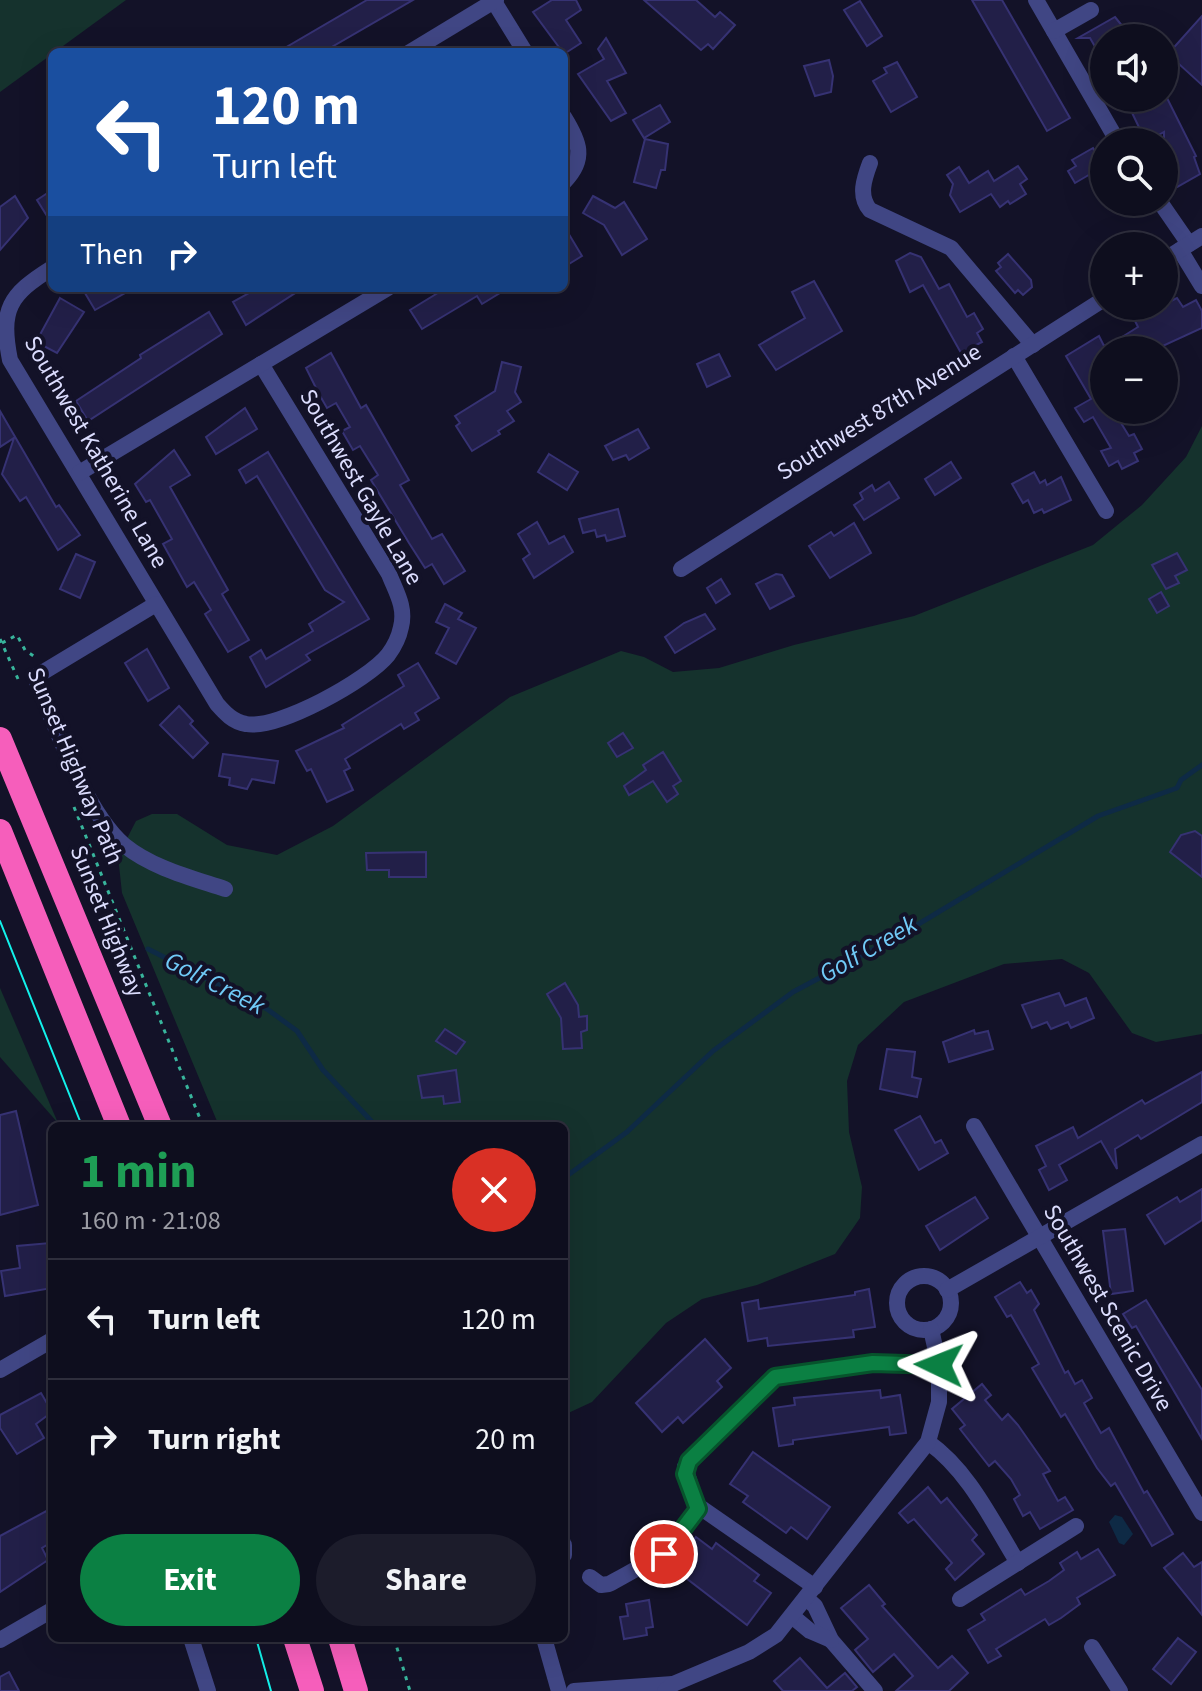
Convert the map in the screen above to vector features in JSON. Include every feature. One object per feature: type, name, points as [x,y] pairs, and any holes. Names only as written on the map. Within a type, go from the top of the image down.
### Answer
[{"type":"highway","name":"Sunset Highway","points":[[0,739],[158,1122]]},
{"type":"highway","points":[[0,831],[117,1122]]},
{"type":"highway","points":[[296,1642],[312,1691]]},
{"type":"highway","points":[[341,1642],[356,1691]]},
{"type":"street","points":[[416,48],[494,0],[523,48]]},
{"type":"street","points":[[1036,0],[1110,128]]},
{"type":"street","points":[[1054,31],[1091,10]]},
{"type":"street","points":[[568,123],[579,141],[580,160],[568,176]]},
{"type":"street","points":[[870,163],[863,194],[864,203],[870,210],[951,248],[1033,345]]},
{"type":"street","points":[[1171,216],[1191,243],[1202,286]]},
{"type":"street","name":"Southwest Katherine Lane","points":[[48,271],[18,290],[4,309],[1,334],[10,360],[156,604],[48,667]]},
{"type":"street","points":[[79,473],[381,292]]},
{"type":"street","name":"Southwest 87th Avenue","points":[[681,569],[1090,308]]},
{"type":"street","points":[[1014,356],[1106,511]]},
{"type":"street","name":"Southwest Gayle Lane","points":[[156,604],[217,704],[230,718],[246,724],[285,720],[311,706],[373,669],[389,654],[399,636],[402,606],[389,574],[261,364]]},
{"type":"street","points":[[48,667],[35,677],[101,820],[126,846],[147,859],[225,889]]},
{"type":"street","name":"Southwest Scenic Drive","points":[[974,1126],[1202,1513]]},
{"type":"street","points":[[947,1290],[1038,1235],[1202,1144]]},
{"type":"street","points":[[922,1276],[938,1280],[947,1290],[949,1311],[931,1329],[913,1327],[906,1322],[898,1307],[900,1290],[913,1278],[922,1276]]},
{"type":"street","points":[[574,1691],[671,1689],[765,1644],[792,1616],[928,1442],[937,1417],[939,1365],[931,1329]]},
{"type":"street","points":[[0,1370],[48,1342]]},
{"type":"street","points":[[875,1691],[831,1640],[811,1592],[697,1505],[685,1467],[775,1377],[873,1363],[939,1365]]},
{"type":"street","points":[[928,1442],[948,1456],[1018,1563]]},
{"type":"street","points":[[590,1577],[601,1585],[609,1584],[664,1554],[675,1543],[697,1505]]},
{"type":"street","points":[[960,1599],[1076,1526]]},
{"type":"street","points":[[0,1640],[48,1612]]},
{"type":"street","points":[[792,1616],[831,1640]]},
{"type":"street","points":[[192,1642],[208,1691]]},
{"type":"street","points":[[545,1642],[559,1691]]},
{"type":"street","points":[[1092,1647],[1120,1691]]},
{"type":"path","name":"Sunset Highway Path","points":[[24,692],[1,641],[17,635],[25,650],[48,667]]},
{"type":"path","name":"Sunset Highway Path","points":[[71,801],[201,1122]]},
{"type":"path","points":[[395,1642],[410,1691]]},
{"type":"green space","points":[[0,0],[126,0],[60,48],[48,48],[48,57],[0,92]]},
{"type":"green space","points":[[1202,426],[1202,1034],[1156,1042],[1132,1033],[1089,973],[1062,959],[1004,964],[904,1002],[858,1045],[847,1081],[849,1132],[862,1187],[860,1218],[835,1254],[757,1285],[702,1299],[666,1323],[592,1402],[568,1413],[568,1122],[217,1122],[122,893],[118,856],[136,821],[152,814],[177,814],[227,845],[277,855],[333,826],[510,697],[621,651],[644,657],[673,672],[719,668],[794,645],[914,616],[1093,545],[1142,505],[1186,457]]},
{"type":"green space","points":[[0,988],[58,1122],[57,1122],[0,1057]]},
{"type":"water","points":[[1115,1515],[1122,1517],[1133,1534],[1124,1545],[1119,1543],[1109,1522]]},
{"type":"building","points":[[367,0],[413,0],[330,48],[285,48]]},
{"type":"building","points":[[552,0],[576,0],[581,10],[566,20],[581,43],[568,51],[568,48],[560,48],[533,12]]},
{"type":"building","points":[[644,0],[696,0],[715,17],[720,12],[735,25],[713,49],[708,44],[701,50]]},
{"type":"building","points":[[972,0],[1002,0],[1070,118],[1047,131]]},
{"type":"building","points":[[860,1],[882,36],[867,46],[844,10]]},
{"type":"building","points":[[1202,16],[1202,85],[1178,63],[1178,43]]},
{"type":"building","points":[[1115,17],[1121,24],[1103,24]]},
{"type":"building","points":[[1090,31],[1090,38],[1078,38]]},
{"type":"building","points":[[606,38],[626,73],[607,81],[626,113],[611,121],[578,74],[604,59],[598,49]]},
{"type":"building","points":[[829,60],[833,76],[831,92],[815,96],[804,66]]},
{"type":"building","points":[[897,62],[917,97],[891,112],[873,81],[887,73],[884,68]]},
{"type":"building","points":[[660,105],[670,122],[644,138],[633,120]]},
{"type":"building","points":[[1132,112],[1174,112],[1196,156],[1200,174],[1178,186],[1178,128],[1139,128]]},
{"type":"building","points":[[645,139],[668,144],[665,170],[661,170],[656,188],[634,182]]},
{"type":"building","points":[[1090,150],[1090,174],[1075,183],[1068,171],[1076,166],[1072,160]]},
{"type":"building","points":[[1018,166],[1027,179],[1020,184],[1026,194],[1000,207],[991,194],[960,212],[950,195],[953,184],[947,175],[959,167],[969,183],[988,171],[994,181]]},
{"type":"building","points":[[48,193],[48,218],[37,200]]},
{"type":"building","points":[[15,196],[28,218],[0,250],[0,207]]},
{"type":"building","points":[[593,196],[615,208],[624,202],[647,239],[622,255],[604,225],[583,213]]},
{"type":"building","points":[[568,233],[582,256],[568,265]]},
{"type":"building","points":[[910,253],[921,257],[939,289],[949,284],[967,317],[974,313],[983,329],[977,333],[982,342],[961,353],[923,285],[910,292],[896,261]]},
{"type":"building","points":[[1008,254],[1031,280],[1032,287],[1023,295],[1018,290],[1015,293],[996,271],[1001,267],[998,263]]},
{"type":"building","points":[[814,281],[842,331],[776,370],[759,345],[805,318],[792,292]]},
{"type":"building","points":[[84,292],[127,292],[95,310]]},
{"type":"building","points":[[251,292],[297,292],[246,325],[233,302]]},
{"type":"building","points":[[439,292],[502,292],[482,304],[477,296],[422,329],[410,310]]},
{"type":"building","points":[[60,298],[84,312],[57,353],[36,342]]},
{"type":"building","points":[[1178,300],[1183,307],[1196,300],[1202,311],[1202,328],[1178,339],[1178,336],[1124,336],[1138,327],[1134,320],[1178,320]]},
{"type":"building","points":[[209,312],[222,334],[88,421],[76,401],[141,358],[140,355]]},
{"type":"building","points":[[1090,341],[1090,397],[1066,356]]},
{"type":"building","points":[[331,353],[361,408],[366,405],[409,480],[400,485],[432,539],[442,534],[465,571],[444,584],[432,564],[425,568],[409,543],[371,480],[378,475],[360,446],[353,450],[342,431],[350,427],[336,403],[327,408],[306,368]]},
{"type":"building","points":[[719,354],[730,376],[707,387],[697,364]]},
{"type":"building","points":[[502,362],[521,367],[515,392],[521,402],[507,411],[514,421],[498,431],[500,434],[472,451],[456,426],[460,423],[455,416],[495,391]]},
{"type":"building","points":[[1090,400],[1090,419],[1084,422],[1075,408]]},
{"type":"building","points":[[245,408],[257,429],[216,454],[206,437]]},
{"type":"building","points":[[0,411],[56,507],[59,505],[80,535],[58,550],[26,497],[20,501],[2,474],[14,438],[0,447]]},
{"type":"building","points":[[1097,424],[1122,424],[1129,436],[1134,434],[1142,449],[1134,453],[1138,461],[1122,469],[1118,461],[1109,466],[1101,451],[1111,448]]},
{"type":"building","points":[[638,429],[649,448],[629,460],[626,455],[613,460],[605,446]]},
{"type":"building","points":[[174,450],[190,475],[170,487],[228,590],[222,594],[249,640],[228,652],[205,614],[211,610],[194,582],[187,587],[163,544],[172,539],[150,500],[146,502],[135,484]]},
{"type":"building","points":[[268,452],[369,619],[306,655],[310,660],[266,687],[250,657],[261,650],[266,659],[313,631],[309,624],[344,602],[325,590],[257,476],[246,483],[239,470]]},
{"type":"building","points":[[549,454],[578,472],[567,490],[538,472]]},
{"type":"building","points":[[951,462],[961,478],[935,495],[925,479]]},
{"type":"building","points":[[1034,472],[1040,483],[1045,480],[1047,485],[1061,477],[1071,500],[1044,513],[1042,509],[1034,513],[1028,500],[1023,503],[1012,484]]},
{"type":"building","points":[[889,482],[899,498],[864,520],[854,505],[863,499],[860,493],[872,485],[875,491]]},
{"type":"building","points":[[618,509],[625,536],[607,541],[605,535],[597,537],[595,530],[583,533],[579,519]]},
{"type":"building","points":[[537,522],[549,544],[564,536],[573,552],[534,578],[523,559],[530,554],[518,534]]},
{"type":"building","points":[[854,523],[871,553],[830,578],[809,546],[831,532],[834,536]]},
{"type":"building","points":[[1177,553],[1187,570],[1175,576],[1179,583],[1166,589],[1152,565]]},
{"type":"building","points":[[76,554],[95,562],[80,598],[60,589]]},
{"type":"building","points":[[776,574],[782,575],[794,596],[770,609],[756,584]]},
{"type":"building","points":[[721,579],[730,594],[716,603],[707,588]]},
{"type":"building","points":[[1161,592],[1169,606],[1157,613],[1149,599]]},
{"type":"building","points":[[445,604],[462,613],[458,619],[476,628],[456,664],[436,653],[449,628],[436,622]]},
{"type":"building","points":[[705,614],[715,629],[675,653],[665,637],[684,623]]},
{"type":"building","points":[[147,649],[169,688],[148,701],[125,663]]},
{"type":"building","points":[[418,663],[439,698],[415,713],[419,720],[404,729],[401,724],[345,759],[350,768],[344,771],[353,790],[327,802],[311,769],[307,771],[296,751],[344,728],[342,725],[404,686],[398,675]]},
{"type":"building","points":[[179,706],[193,721],[190,724],[208,743],[193,758],[160,725]]},
{"type":"building","points":[[623,733],[633,748],[617,757],[608,743]]},
{"type":"building","points":[[663,752],[681,781],[673,786],[678,794],[667,802],[653,781],[629,795],[624,786],[646,770],[643,765]]},
{"type":"building","points":[[223,754],[278,761],[274,783],[252,779],[247,789],[229,785],[230,778],[219,776]]},
{"type":"building","points":[[1195,831],[1202,836],[1202,877],[1170,852],[1181,835]]},
{"type":"building","points":[[426,852],[426,877],[389,877],[389,870],[367,870],[366,853]]},
{"type":"building","points":[[565,983],[578,1005],[579,1017],[587,1016],[587,1030],[581,1032],[582,1048],[563,1049],[561,1018],[547,994]]},
{"type":"building","points":[[1059,993],[1065,1006],[1086,998],[1094,1018],[1071,1028],[1068,1022],[1051,1029],[1047,1022],[1032,1028],[1022,1005]]},
{"type":"building","points":[[445,1029],[465,1042],[456,1054],[436,1041]]},
{"type":"building","points":[[974,1030],[975,1034],[988,1031],[993,1049],[949,1062],[943,1042]]},
{"type":"building","points":[[887,1049],[915,1052],[912,1077],[921,1079],[917,1097],[880,1089]]},
{"type":"building","points":[[456,1070],[460,1102],[444,1104],[443,1096],[422,1098],[418,1076]]},
{"type":"building","points":[[1202,1072],[1202,1102],[1141,1139],[1138,1135],[1115,1149],[1117,1169],[1101,1141],[1059,1165],[1067,1180],[1049,1190],[1039,1170],[1046,1166],[1036,1146],[1073,1127],[1078,1138],[1142,1100],[1145,1104]]},
{"type":"building","points":[[16,1111],[38,1205],[0,1215],[0,1115]]},
{"type":"building","points":[[920,1116],[935,1143],[941,1140],[948,1153],[919,1170],[895,1130]]},
{"type":"building","points":[[1202,1189],[1202,1220],[1165,1244],[1147,1215],[1177,1197],[1180,1202]]},
{"type":"building","points":[[975,1197],[988,1218],[940,1250],[926,1226]]},
{"type":"building","points":[[1125,1229],[1133,1291],[1111,1294],[1103,1231]]},
{"type":"building","points":[[48,1243],[48,1289],[5,1296],[1,1271],[20,1268],[17,1246]]},
{"type":"building","points":[[1020,1282],[1027,1293],[1031,1290],[1039,1304],[1034,1310],[1065,1373],[1068,1371],[1075,1384],[1082,1380],[1092,1398],[1084,1403],[1101,1433],[1109,1428],[1144,1493],[1147,1491],[1173,1534],[1152,1546],[1115,1483],[1111,1486],[1097,1468],[1065,1414],[1061,1417],[1032,1368],[1039,1364],[1011,1315],[1007,1317],[995,1297]]},
{"type":"building","points":[[869,1289],[875,1327],[853,1330],[854,1337],[768,1346],[767,1338],[748,1341],[742,1303],[758,1300],[759,1309],[855,1295],[855,1292]]},
{"type":"building","points":[[1146,1300],[1202,1390],[1202,1439],[1136,1326],[1132,1328],[1123,1314]]},
{"type":"building","points":[[705,1339],[731,1368],[717,1381],[722,1387],[683,1423],[678,1417],[662,1432],[636,1403]]},
{"type":"building","points":[[982,1384],[991,1395],[985,1400],[1002,1420],[1008,1414],[1018,1425],[1050,1471],[1043,1474],[1058,1501],[1065,1497],[1073,1510],[1040,1529],[1030,1512],[1023,1516],[1014,1499],[1020,1495],[1011,1479],[995,1461],[989,1466],[960,1429],[965,1425],[952,1409]]},
{"type":"building","points":[[880,1390],[881,1398],[900,1395],[906,1433],[890,1435],[889,1427],[793,1440],[793,1444],[779,1446],[773,1408],[795,1405],[794,1398]]},
{"type":"building","points":[[41,1393],[48,1405],[48,1415],[36,1424],[44,1438],[17,1454],[0,1428],[0,1415]]},
{"type":"building","points":[[753,1452],[830,1507],[807,1539],[791,1527],[786,1533],[743,1502],[748,1496],[730,1484]]},
{"type":"building","points":[[928,1487],[941,1503],[947,1498],[977,1535],[972,1540],[984,1554],[955,1580],[946,1569],[952,1563],[914,1519],[908,1523],[899,1513]]},
{"type":"building","points":[[48,1510],[48,1544],[42,1548],[48,1560],[0,1592],[0,1536]]},
{"type":"building","points":[[696,1537],[712,1549],[716,1543],[759,1575],[754,1581],[771,1593],[747,1625],[673,1568]]},
{"type":"building","points":[[1098,1549],[1115,1575],[1077,1598],[1080,1604],[1061,1618],[1049,1625],[1045,1619],[996,1649],[1001,1656],[988,1663],[968,1630],[985,1620],[981,1614],[1021,1589],[1025,1595],[1049,1581],[1064,1570],[1060,1563],[1077,1552],[1081,1559]]},
{"type":"building","points":[[1183,1553],[1194,1567],[1202,1562],[1202,1615],[1164,1568]]},
{"type":"building","points":[[869,1585],[885,1604],[882,1606],[938,1668],[952,1656],[968,1673],[949,1691],[896,1691],[913,1676],[894,1654],[873,1672],[855,1650],[868,1639],[841,1608]]},
{"type":"building","points":[[649,1600],[653,1627],[646,1628],[647,1635],[624,1639],[620,1617],[628,1616],[626,1604]]},
{"type":"building","points":[[1178,1638],[1196,1652],[1171,1684],[1153,1669]]},
{"type":"building","points":[[800,1658],[827,1688],[845,1673],[857,1687],[852,1691],[783,1691],[774,1681]]},
{"type":"building","points":[[9,1672],[19,1691],[0,1691],[0,1677]]},
{"type":"waterway","name":"Golf Creek","points":[[568,1175],[627,1132],[713,1051],[793,992],[902,934],[1098,816],[1177,788],[1181,780],[1202,765]]},
{"type":"waterway","name":"Golf Creek","points":[[148,949],[267,1009],[297,1031],[323,1070],[372,1122]]},
{"type":"tram line","points":[[0,921],[80,1122]]},
{"type":"tram line","points":[[257,1642],[271,1691]]},
{"type":"route","points":[[664,1554],[698,1509],[685,1467],[768,1381],[782,1374],[873,1363],[939,1365]]}]
